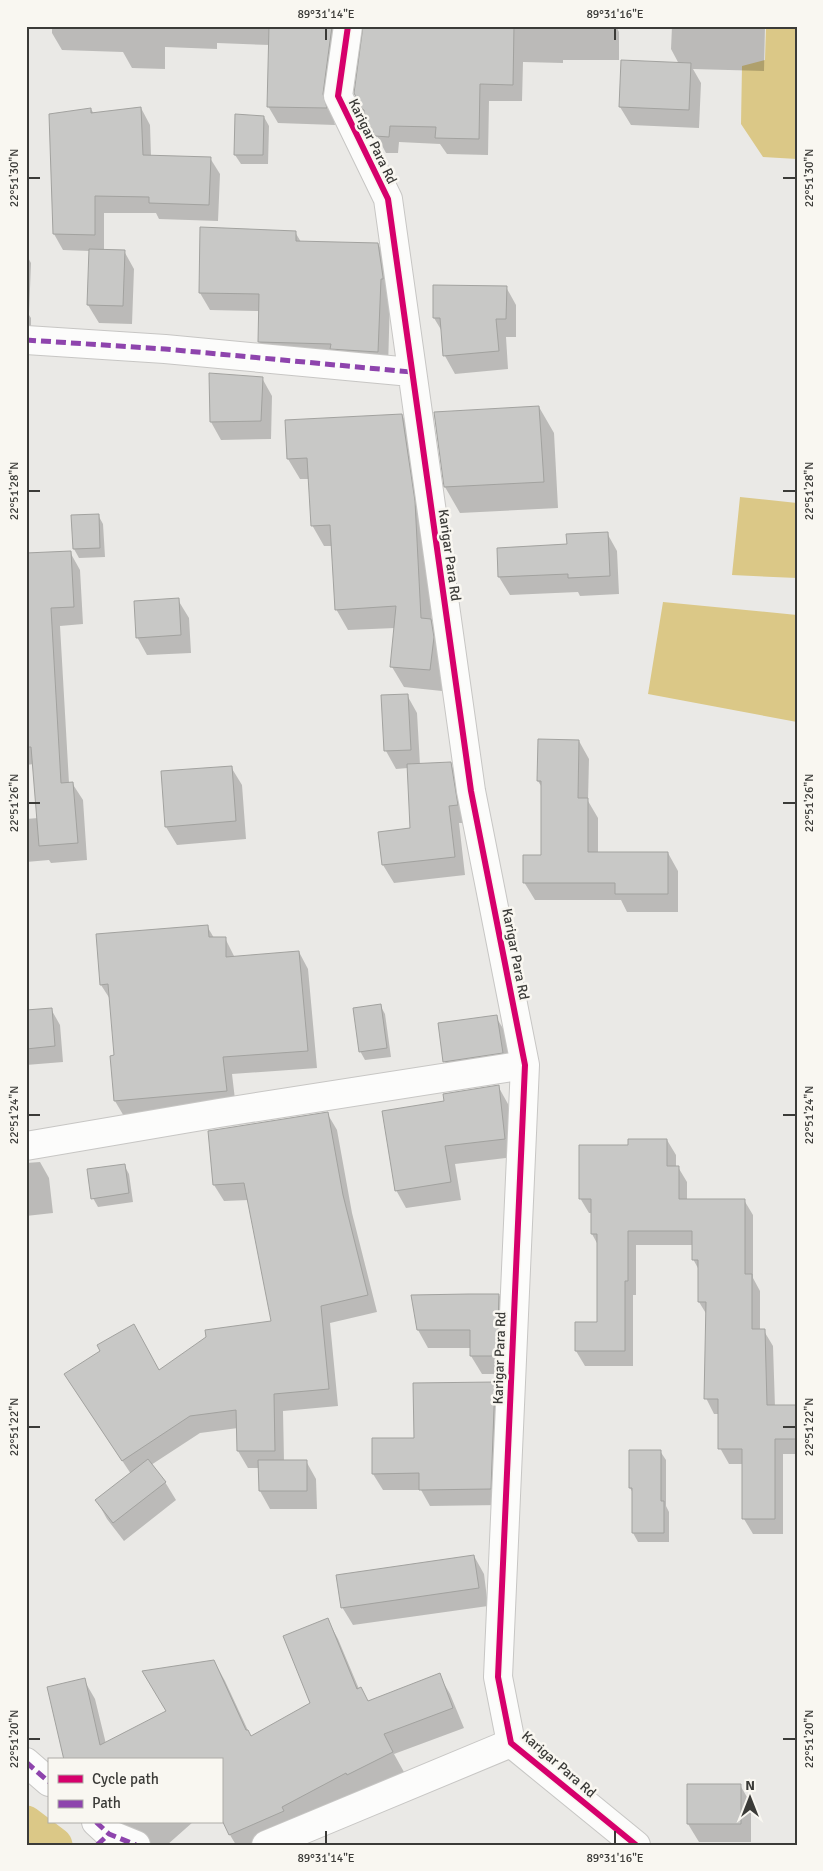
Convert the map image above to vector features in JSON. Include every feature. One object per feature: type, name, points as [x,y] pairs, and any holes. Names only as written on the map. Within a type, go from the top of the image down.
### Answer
[{"type":"street","name":"Karigar Para Rd","points":[[348,26],[338,96],[388,199],[471,791],[525,1065],[498,1677],[511,1743],[636,1845]]},
{"type":"street","points":[[26,340],[165,349],[411,372]]},
{"type":"street","points":[[26,1146],[219,1112],[525,1065]]},
{"type":"street","points":[[266,1845],[511,1743]]},
{"type":"street","points":[[26,1762],[48,1781]]},
{"type":"street","points":[[100,1834],[136,1845]]},
{"type":"shaded area","points":[[766,26],[797,26],[797,159],[763,157],[741,124],[742,66],[765,60]]},
{"type":"shaded area","points":[[740,497],[797,503],[797,578],[732,575]]},
{"type":"shaded area","points":[[663,602],[797,615],[797,722],[648,694]]},
{"type":"building","points":[[269,26],[332,26],[323,94],[327,108],[267,107]]},
{"type":"building","points":[[363,26],[514,26],[513,85],[480,84],[479,139],[435,138],[436,127],[390,126],[389,137],[375,136],[364,114],[364,110],[354,93]]},
{"type":"building","points":[[621,60],[691,63],[689,110],[619,107]]},
{"type":"building","points":[[141,107],[143,155],[211,157],[209,205],[149,203],[149,197],[95,196],[95,235],[53,234],[49,114],[91,108],[91,113]]},
{"type":"building","points":[[235,114],[264,116],[263,155],[234,155]]},
{"type":"building","points":[[200,227],[296,231],[296,241],[378,243],[383,279],[381,279],[378,352],[330,349],[331,344],[258,342],[259,294],[199,293]]},
{"type":"building","points":[[89,249],[125,250],[123,306],[87,305]]},
{"type":"building","points":[[433,285],[507,286],[506,319],[496,319],[499,351],[443,356],[440,318],[433,318]]},
{"type":"building","points":[[209,373],[263,377],[261,421],[210,422]]},
{"type":"building","points":[[539,406],[544,482],[444,487],[434,412]]},
{"type":"building","points":[[402,414],[415,501],[421,618],[431,619],[434,637],[430,670],[390,667],[396,606],[335,610],[330,525],[311,526],[307,458],[287,459],[285,420]]},
{"type":"building","points":[[99,514],[100,548],[73,549],[71,515]]},
{"type":"building","points":[[608,532],[610,576],[568,578],[568,574],[498,577],[497,548],[567,544],[566,534]]},
{"type":"building","points":[[71,551],[74,607],[51,608],[61,783],[73,782],[78,843],[39,846],[31,747],[26,747],[26,553]]},
{"type":"building","points":[[179,598],[181,635],[136,638],[134,601]]},
{"type":"building","points":[[408,694],[411,750],[384,751],[381,695]]},
{"type":"building","points":[[538,739],[579,740],[578,798],[588,798],[588,852],[668,852],[668,894],[615,894],[615,883],[523,883],[523,855],[541,855],[541,781],[537,781]]},
{"type":"building","points":[[451,762],[458,805],[449,806],[455,857],[382,865],[378,832],[410,828],[407,764]]},
{"type":"building","points":[[232,766],[236,821],[165,827],[161,771]]},
{"type":"building","points":[[208,925],[209,937],[226,937],[226,957],[299,951],[308,1051],[223,1057],[227,1091],[114,1101],[110,1056],[114,1055],[108,984],[100,985],[96,934]]},
{"type":"building","points":[[381,1004],[387,1048],[359,1052],[353,1008]]},
{"type":"building","points":[[52,1008],[55,1046],[26,1049],[26,1010]]},
{"type":"building","points":[[497,1015],[503,1053],[443,1062],[438,1023]]},
{"type":"building","points":[[499,1085],[505,1139],[445,1146],[451,1182],[395,1191],[382,1111],[444,1101],[443,1094]]},
{"type":"building","points":[[328,1112],[343,1195],[368,1295],[321,1306],[329,1389],[274,1394],[275,1451],[237,1451],[236,1410],[190,1416],[122,1461],[64,1374],[100,1351],[97,1345],[134,1324],[159,1370],[206,1337],[205,1330],[271,1321],[244,1183],[213,1185],[208,1131]]},
{"type":"building","points":[[628,1139],[667,1139],[667,1166],[679,1166],[679,1199],[745,1199],[745,1274],[752,1274],[752,1329],[765,1329],[767,1405],[797,1405],[797,1439],[775,1439],[775,1519],[742,1519],[742,1449],[718,1449],[718,1399],[704,1399],[706,1302],[698,1302],[698,1260],[692,1260],[692,1231],[628,1231],[628,1281],[625,1281],[625,1351],[575,1351],[575,1322],[597,1322],[597,1234],[591,1234],[591,1199],[579,1199],[579,1145],[628,1145]]},
{"type":"building","points":[[125,1164],[129,1193],[91,1199],[87,1169]]},
{"type":"building","points":[[499,1294],[497,1356],[470,1356],[470,1330],[417,1330],[411,1295]]},
{"type":"building","points":[[495,1382],[491,1489],[419,1490],[419,1473],[372,1474],[372,1438],[414,1438],[413,1383]]},
{"type":"building","points":[[629,1450],[661,1450],[661,1501],[664,1501],[664,1533],[632,1533],[632,1488],[629,1488]]},
{"type":"building","points":[[148,1459],[166,1482],[113,1523],[95,1500]]},
{"type":"building","points":[[258,1460],[307,1460],[307,1491],[259,1491]]},
{"type":"building","points":[[474,1555],[479,1588],[341,1608],[336,1575]]},
{"type":"building","points":[[328,1618],[357,1689],[361,1687],[368,1701],[440,1673],[453,1708],[384,1734],[393,1752],[347,1775],[346,1773],[282,1807],[284,1811],[229,1835],[222,1820],[222,1758],[64,1758],[47,1687],[85,1678],[100,1745],[166,1711],[142,1671],[214,1660],[246,1730],[248,1730],[251,1736],[310,1703],[283,1636]]},
{"type":"building","points":[[687,1784],[741,1784],[741,1824],[687,1824]]},
{"type":"waterway","points":[[26,1823],[55,1845]]},
{"type":"marked path","points":[[26,340],[165,349],[411,372]]},
{"type":"marked path","points":[[26,1762],[48,1781]]},
{"type":"marked path","points":[[98,1824],[109,1834],[136,1845]]},
{"type":"marked path","points":[[97,1845],[109,1834]]},
{"type":"cycle path","points":[[348,26],[338,96],[388,199],[471,791],[525,1065],[498,1677],[511,1743],[636,1845]]}]
